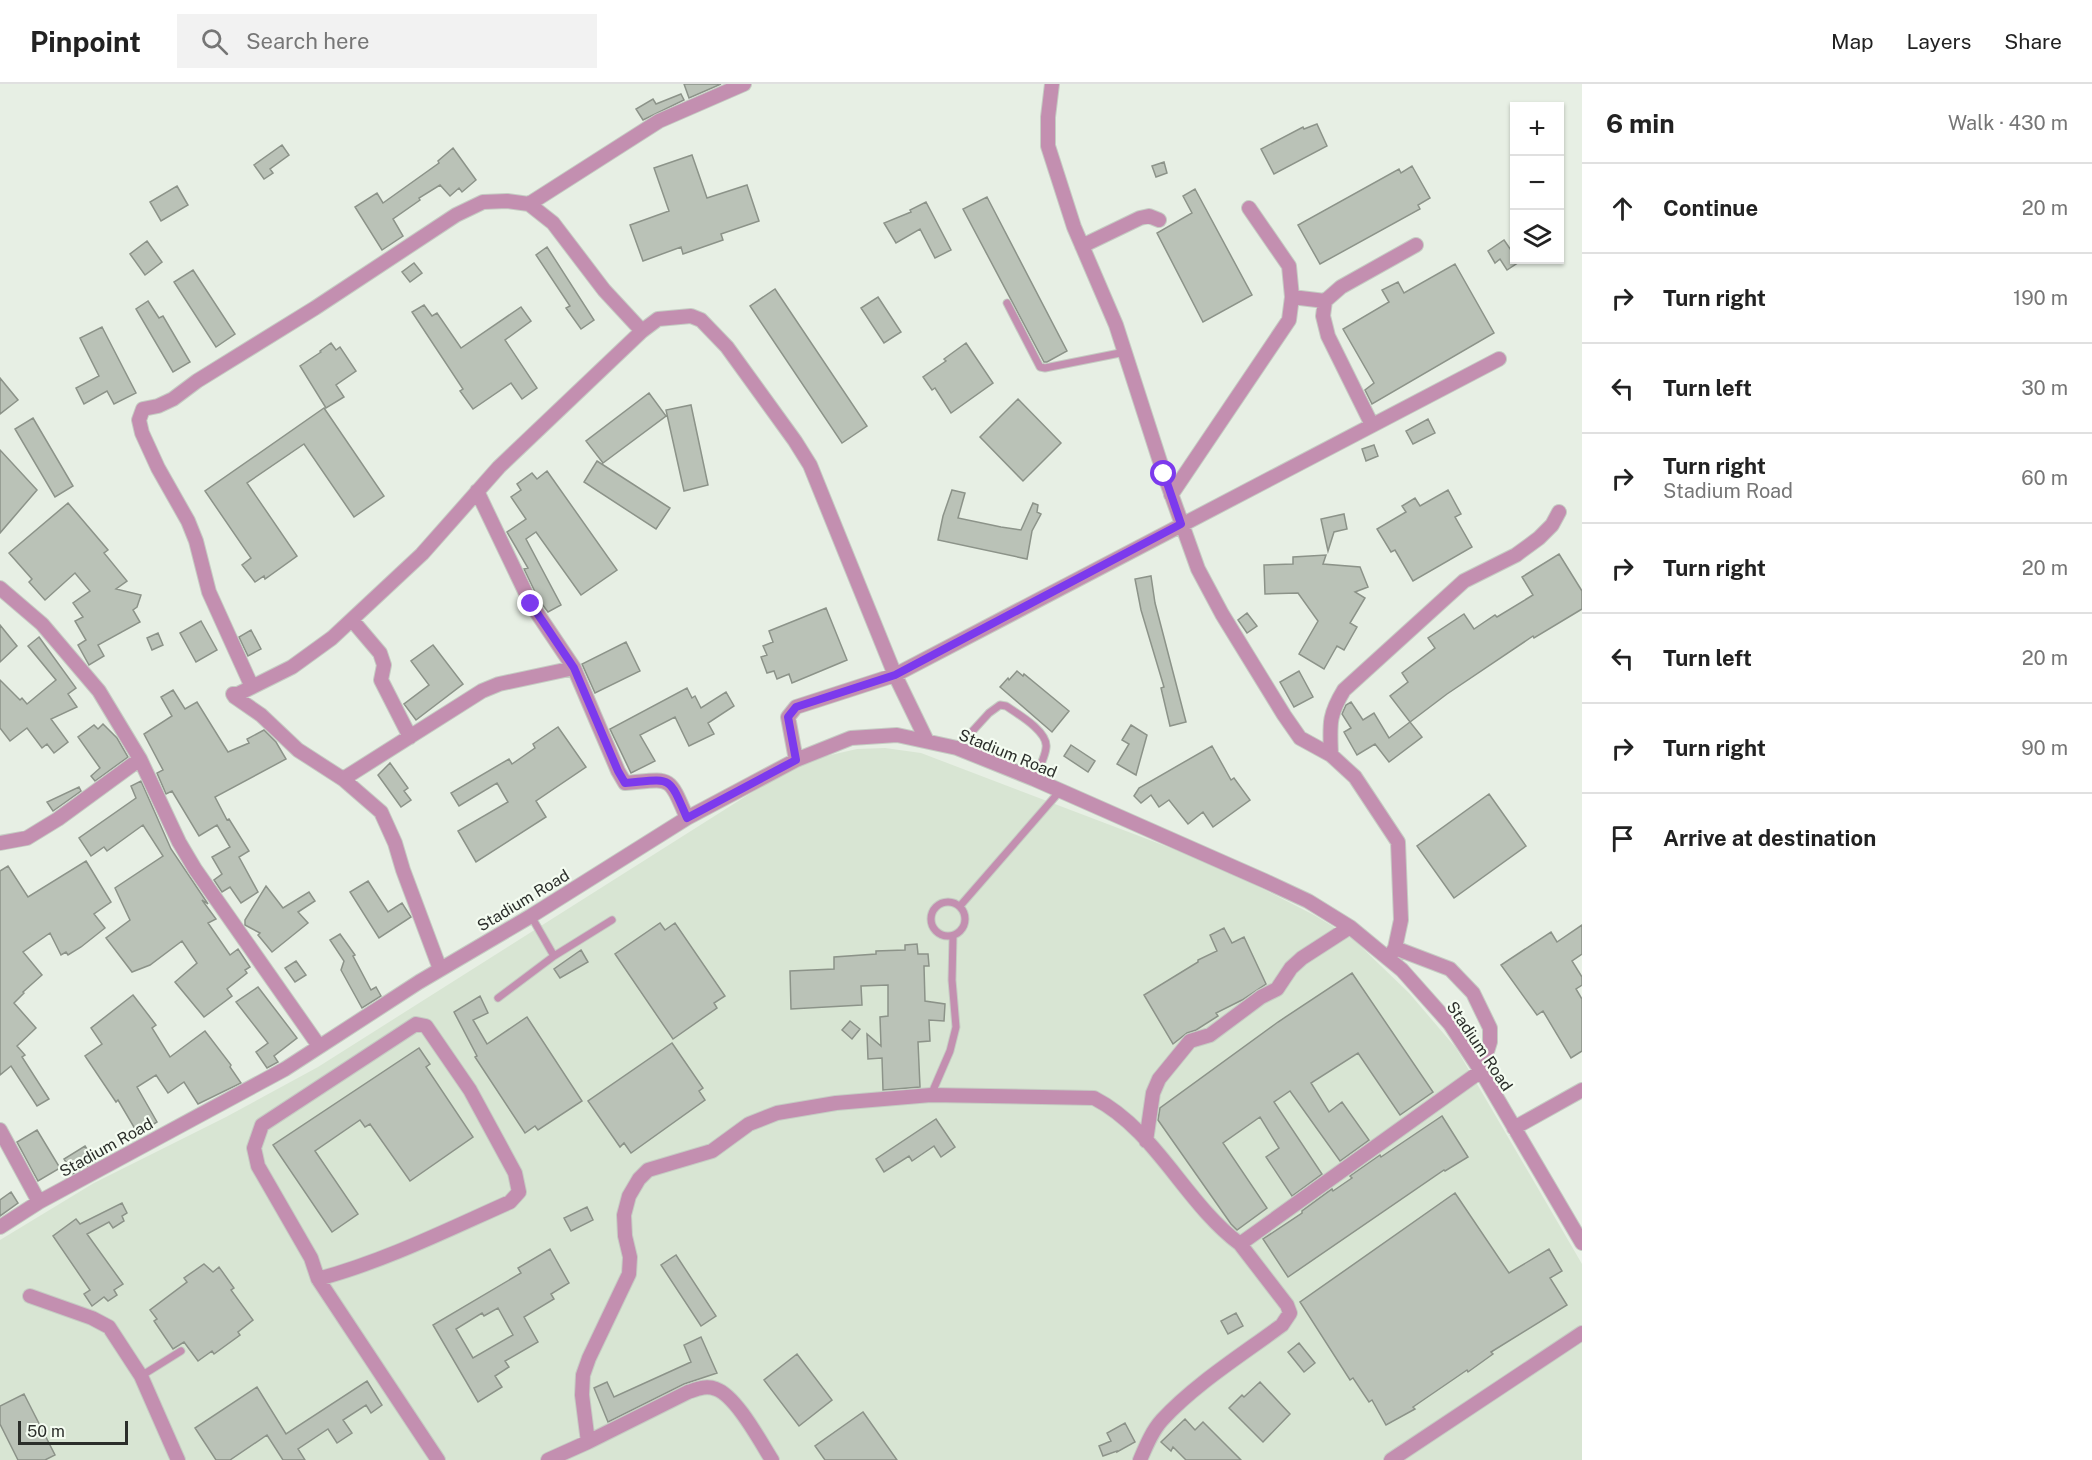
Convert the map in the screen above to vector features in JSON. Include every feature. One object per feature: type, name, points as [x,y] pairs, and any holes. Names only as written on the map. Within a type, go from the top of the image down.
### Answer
[{"type":"street","points":[[529,204],[659,121],[744,84]]},
{"type":"street","points":[[1052,84],[1048,117],[1048,146],[1074,227],[1116,325],[1171,495],[1198,569],[1222,614],[1300,738],[1331,755],[1355,777],[1398,842],[1401,920],[1392,953],[1450,969],[1473,993],[1490,1028],[1490,1042],[1481,1071],[1240,1244]]},
{"type":"street","points":[[252,687],[209,592],[196,541],[188,521],[158,468],[142,433],[139,420],[143,409],[158,406],[173,399],[197,381],[315,308],[456,215],[483,202],[507,201],[529,204],[553,223],[604,290],[642,331]]},
{"type":"street","points":[[1171,495],[1289,320],[1292,297],[1289,266],[1249,208]]},
{"type":"street","points":[[1082,246],[1140,218],[1149,216],[1159,220]]},
{"type":"street","points":[[1372,425],[1328,336],[1323,316],[1325,301],[1341,287],[1416,245]]},
{"type":"street","points":[[1292,297],[1325,301]]},
{"type":"street","points":[[440,969],[387,820],[381,812],[343,779],[298,750],[261,715],[233,694],[238,694],[292,667],[313,654],[352,620],[422,554],[499,467],[642,331],[658,319],[691,316],[701,320],[727,347],[795,441],[810,465],[895,675],[927,741]]},
{"type":"street","points":[[796,760],[788,717],[794,709],[801,705],[895,675],[1499,359]]},
{"type":"street","points":[[477,490],[531,604],[574,668],[625,783],[664,779],[674,786],[687,818]]},
{"type":"street","points":[[1331,755],[1330,718],[1344,690],[1464,581],[1516,555],[1539,538],[1552,525],[1559,512]]},
{"type":"street","points":[[0,588],[42,624],[99,691],[140,759],[179,842],[195,869],[319,1046]]},
{"type":"street","points":[[352,620],[380,653],[384,665],[381,680],[410,738]]},
{"type":"street","points":[[343,779],[482,691],[499,684],[574,668]]},
{"type":"street","name":"Stadium Road","points":[[0,1227],[39,1202],[285,1069],[440,969],[531,916],[687,818],[796,760],[851,738],[897,735],[957,748],[1034,779],[1308,901],[1392,953],[1402,970],[1450,1024],[1481,1071],[1582,1243]]},
{"type":"street","points":[[0,843],[27,838],[58,819],[140,759]]},
{"type":"street","points":[[1146,1141],[1153,1093],[1159,1079],[1190,1041],[1210,1035],[1261,997],[1277,988],[1291,968],[1302,958],[1350,927]]},
{"type":"street","points":[[318,1279],[342,1273],[410,1247],[510,1202],[519,1192],[515,1173],[470,1090],[426,1026],[416,1024],[262,1125],[254,1148],[258,1166],[311,1258],[318,1279],[341,1317],[438,1460]]},
{"type":"street","points":[[1514,1128],[1582,1090]]},
{"type":"street","points":[[588,1442],[582,1395],[583,1375],[629,1274],[630,1257],[625,1236],[624,1215],[629,1196],[639,1179],[648,1170],[712,1151],[749,1125],[777,1113],[836,1102],[931,1095],[1094,1098],[1112,1107],[1146,1141],[1211,1220],[1240,1244],[1287,1305],[1290,1313],[1282,1325],[1206,1380],[1161,1420],[1147,1442],[1140,1460]]},
{"type":"street","points":[[0,1130],[39,1202]]},
{"type":"street","points":[[30,1296],[92,1318],[109,1328],[141,1377],[178,1460]]},
{"type":"street","points":[[1391,1460],[1582,1333]]},
{"type":"street","points":[[548,1460],[688,1392],[704,1387],[716,1389],[730,1397],[772,1460]]},
{"type":"lane","points":[[1007,303],[1040,367],[1045,368],[1125,352]]},
{"type":"lane","points":[[957,748],[989,713],[1000,705],[1006,706],[1043,734],[1047,748],[1034,779]]},
{"type":"lane","points":[[960,906],[1060,791]]},
{"type":"lane","points":[[949,901],[960,906],[964,911],[965,923],[958,933],[947,936],[932,927],[931,915],[938,905],[949,901]]},
{"type":"lane","points":[[531,916],[554,956]]},
{"type":"lane","points":[[498,998],[554,956],[612,920]]},
{"type":"lane","points":[[931,1095],[950,1051],[956,1027],[952,980],[953,936]]},
{"type":"lane","points":[[141,1377],[181,1351]]},
{"type":"shaded area","points":[[885,748],[921,753],[1218,866],[1314,915],[1352,938],[1409,993],[1456,1048],[1582,1264],[1582,1460],[0,1460],[0,1240],[94,1183],[226,1117],[318,1067],[800,762],[857,749]]},
{"type":"building","points":[[684,84],[721,84],[689,98]]},
{"type":"building","points":[[681,94],[684,100],[643,120],[636,109],[653,99],[656,104]]},
{"type":"building","points":[[1317,124],[1327,146],[1274,174],[1261,149],[1303,127],[1304,129]]},
{"type":"building","points":[[282,145],[289,155],[270,169],[273,173],[264,179],[254,165]]},
{"type":"building","points":[[453,148],[476,180],[462,192],[459,188],[450,196],[440,185],[419,198],[420,200],[393,219],[403,236],[382,250],[355,207],[377,193],[383,203],[439,163],[438,161]]},
{"type":"building","points":[[692,155],[707,198],[747,185],[759,221],[721,234],[723,240],[683,254],[681,247],[643,261],[630,225],[669,211],[654,168]]},
{"type":"building","points":[[1164,162],[1167,173],[1156,177],[1152,166]]},
{"type":"building","points":[[1412,166],[1430,198],[1418,205],[1420,209],[1320,264],[1298,225],[1399,169],[1401,173]]},
{"type":"building","points":[[177,186],[188,205],[161,221],[150,202]]},
{"type":"building","points":[[1195,189],[1252,295],[1203,322],[1157,233],[1192,213],[1183,196]]},
{"type":"building","points":[[987,197],[1067,351],[1047,362],[1044,362],[963,209]]},
{"type":"building","points":[[926,202],[951,250],[935,258],[920,229],[896,243],[884,223],[911,212],[910,210]]},
{"type":"building","points":[[1504,240],[1510,249],[1510,264],[1516,264],[1507,270],[1500,259],[1495,263],[1488,251]]},
{"type":"building","points":[[147,241],[162,262],[145,275],[130,254]]},
{"type":"building","points":[[547,247],[594,320],[581,329],[566,308],[570,306],[536,255]]},
{"type":"building","points":[[414,263],[422,273],[410,282],[402,272]]},
{"type":"building","points":[[1455,264],[1494,333],[1372,404],[1365,390],[1374,383],[1343,329],[1389,302],[1382,290],[1398,282],[1404,293]]},
{"type":"building","points":[[193,270],[235,334],[216,347],[174,282]]},
{"type":"building","points":[[775,289],[867,426],[842,443],[750,306]]},
{"type":"building","points":[[878,297],[901,332],[884,343],[861,308]]},
{"type":"building","points":[[148,301],[159,318],[163,316],[190,362],[173,372],[136,309]]},
{"type":"building","points":[[424,305],[432,316],[437,313],[461,348],[521,307],[531,321],[505,340],[537,388],[522,399],[511,383],[473,409],[460,391],[463,389],[412,312]]},
{"type":"building","points":[[102,327],[136,393],[114,404],[107,391],[84,404],[76,388],[99,376],[80,338]]},
{"type":"building","points":[[331,343],[336,350],[340,347],[356,371],[336,385],[344,397],[326,408],[300,366]]},
{"type":"building","points":[[966,343],[993,383],[951,413],[935,388],[932,390],[923,377]]},
{"type":"building","points":[[0,378],[18,400],[0,414]]},
{"type":"building","points":[[649,393],[666,416],[603,463],[586,441]]},
{"type":"building","points":[[1018,399],[1061,443],[1023,481],[980,437]]},
{"type":"building","points":[[691,405],[708,485],[684,491],[666,410]]},
{"type":"building","points":[[324,408],[384,496],[354,517],[304,444],[247,483],[297,556],[265,579],[264,576],[255,582],[242,565],[251,558],[205,491]]},
{"type":"building","points":[[33,418],[73,486],[55,497],[15,429]]},
{"type":"building","points":[[1428,419],[1435,433],[1413,444],[1406,431]]},
{"type":"building","points":[[1374,445],[1378,456],[1366,461],[1362,449]]},
{"type":"building","points":[[0,450],[37,490],[0,533]]},
{"type":"building","points":[[597,461],[670,508],[656,529],[584,482]]},
{"type":"building","points":[[547,471],[617,570],[581,595],[536,532],[526,539],[561,605],[548,612],[539,600],[524,569],[528,568],[507,532],[526,519],[511,497],[521,490],[517,484],[532,473],[537,479]]},
{"type":"building","points":[[952,490],[965,493],[958,518],[1001,527],[1021,530],[1033,503],[1038,505],[1037,512],[1041,514],[1032,531],[1027,559],[938,540]]},
{"type":"building","points":[[1448,490],[1461,514],[1455,517],[1472,547],[1413,581],[1395,550],[1391,552],[1377,529],[1406,512],[1402,506],[1415,498],[1420,506]]},
{"type":"building","points":[[68,503],[108,550],[104,553],[127,581],[116,589],[141,595],[137,607],[133,610],[140,622],[98,645],[104,656],[89,665],[78,645],[86,640],[75,621],[83,617],[73,603],[90,591],[75,573],[45,600],[29,582],[32,579],[9,553]]},
{"type":"building","points":[[1344,514],[1347,529],[1334,532],[1328,551],[1321,519]]},
{"type":"building","points":[[1559,554],[1582,591],[1582,609],[1534,638],[1533,636],[1410,722],[1390,696],[1408,682],[1402,673],[1435,648],[1428,638],[1464,614],[1474,629],[1533,595],[1522,577]]},
{"type":"building","points":[[1326,555],[1323,564],[1360,567],[1368,587],[1355,592],[1365,598],[1350,623],[1357,627],[1344,650],[1337,646],[1324,669],[1299,654],[1318,621],[1298,593],[1265,594],[1264,565],[1293,564],[1293,557]]},
{"type":"building","points":[[1151,576],[1155,603],[1186,722],[1170,726],[1161,688],[1164,687],[1141,610],[1135,579]]},
{"type":"building","points":[[826,608],[847,660],[792,683],[789,674],[777,679],[774,671],[767,673],[761,657],[767,655],[763,646],[773,642],[769,631]]},
{"type":"building","points":[[1247,613],[1257,626],[1247,633],[1238,620]]},
{"type":"building","points":[[201,621],[217,650],[196,662],[180,633]]},
{"type":"building","points":[[0,625],[17,646],[0,662]]},
{"type":"building","points":[[251,630],[261,649],[248,656],[239,637]]},
{"type":"building","points":[[158,633],[163,645],[152,650],[147,638]]},
{"type":"building","points":[[39,637],[76,688],[68,694],[77,707],[51,719],[68,742],[54,753],[47,744],[42,748],[27,728],[10,741],[0,728],[0,680],[27,704],[56,680],[28,646]]},
{"type":"building","points":[[626,642],[640,671],[595,693],[582,664]]},
{"type":"building","points":[[433,645],[463,684],[416,720],[404,704],[429,685],[411,661]]},
{"type":"building","points":[[1017,671],[1023,676],[1024,674],[1069,711],[1052,732],[1000,687]]},
{"type":"building","points":[[1299,671],[1313,697],[1294,707],[1280,682]]},
{"type":"building","points":[[687,688],[692,698],[695,696],[701,708],[726,692],[734,706],[708,723],[714,734],[689,746],[675,717],[640,735],[655,761],[631,773],[610,729]]},
{"type":"building","points":[[173,690],[185,709],[197,702],[228,752],[249,743],[247,739],[264,730],[276,742],[286,759],[215,797],[227,820],[229,819],[249,851],[239,857],[258,892],[241,903],[230,887],[222,892],[214,880],[222,874],[212,857],[230,847],[217,825],[199,836],[172,791],[166,794],[157,773],[163,770],[144,734],[172,716],[161,697]]},
{"type":"building","points":[[1351,702],[1363,720],[1374,713],[1389,738],[1410,722],[1422,737],[1389,762],[1375,744],[1357,755],[1344,732],[1351,728],[1342,714],[1346,705]]},
{"type":"building","points":[[103,724],[117,738],[128,757],[95,781],[91,776],[100,768],[78,737],[94,725],[98,729]]},
{"type":"building","points":[[1131,725],[1147,735],[1136,775],[1117,764],[1129,744],[1122,740]]},
{"type":"building","points":[[558,727],[586,767],[536,801],[546,817],[476,862],[458,831],[508,802],[497,783],[459,806],[451,793],[509,759],[512,764],[535,748],[533,744]]},
{"type":"building","points":[[1071,745],[1095,761],[1088,772],[1064,756]]},
{"type":"building","points":[[1212,746],[1231,780],[1234,778],[1250,800],[1213,827],[1203,812],[1188,824],[1169,800],[1159,807],[1151,795],[1141,803],[1134,796],[1139,788]]},
{"type":"building","points":[[390,763],[408,788],[404,791],[411,800],[401,807],[378,775]]},
{"type":"building","points":[[141,781],[171,849],[216,919],[208,923],[230,955],[238,949],[250,967],[245,970],[247,973],[227,989],[232,996],[204,1017],[175,982],[197,963],[182,941],[150,965],[132,972],[106,938],[130,920],[115,888],[163,856],[143,825],[107,851],[104,847],[91,856],[79,838],[136,798],[131,786]]},
{"type":"building","points":[[79,787],[81,791],[53,811],[47,802]]},
{"type":"building","points":[[1489,794],[1526,846],[1454,898],[1417,846]]},
{"type":"building","points":[[86,861],[111,902],[94,914],[105,928],[68,955],[66,952],[61,955],[50,933],[23,952],[42,975],[14,1003],[36,1028],[17,1046],[25,1055],[22,1057],[49,1099],[37,1106],[11,1066],[0,1075],[0,871],[8,866],[28,897]]},
{"type":"building","points":[[368,881],[388,912],[402,903],[411,917],[379,938],[350,892]]},
{"type":"building","points":[[266,886],[283,908],[309,892],[315,901],[298,912],[308,923],[272,952],[258,935],[260,933],[245,925],[245,920]]},
{"type":"building","points":[[660,923],[665,930],[675,923],[725,996],[714,1003],[717,1008],[673,1039],[615,954]]},
{"type":"building","points":[[1582,925],[1582,954],[1572,961],[1582,977],[1582,985],[1576,989],[1582,999],[1582,1051],[1571,1058],[1543,1011],[1537,1015],[1501,965],[1551,932],[1557,942]]},
{"type":"building","points":[[1224,928],[1232,943],[1244,937],[1266,984],[1216,1013],[1218,1016],[1187,1033],[1173,1044],[1144,995],[1198,960],[1217,951],[1210,935]]},
{"type":"building","points":[[340,934],[355,955],[353,956],[371,990],[376,987],[381,996],[362,1008],[341,970],[344,961],[330,940]]},
{"type":"building","points":[[917,944],[918,954],[928,954],[929,966],[924,966],[925,1001],[945,1004],[944,1021],[929,1020],[930,1041],[918,1042],[920,1087],[883,1090],[882,1058],[868,1059],[867,1034],[881,1046],[880,1017],[888,1016],[888,985],[861,986],[862,1005],[791,1009],[790,971],[834,969],[834,957],[876,954],[876,951],[905,950],[905,945]]},
{"type":"building","points":[[581,950],[588,962],[560,978],[554,969]]},
{"type":"building","points":[[296,961],[306,975],[295,982],[285,968]]},
{"type":"building","points":[[1352,973],[1433,1092],[1400,1115],[1358,1053],[1311,1083],[1329,1112],[1342,1102],[1369,1140],[1340,1161],[1290,1091],[1274,1102],[1322,1174],[1292,1196],[1266,1157],[1279,1148],[1260,1117],[1223,1143],[1267,1208],[1237,1230],[1158,1120],[1160,1108],[1278,1022]]},
{"type":"building","points":[[258,987],[297,1038],[274,1056],[278,1062],[267,1068],[256,1052],[268,1043],[236,1002]]},
{"type":"building","points":[[133,995],[156,1025],[152,1028],[170,1057],[205,1031],[231,1065],[230,1067],[241,1083],[198,1104],[184,1082],[168,1093],[156,1075],[137,1087],[157,1122],[138,1134],[118,1100],[116,1102],[85,1056],[102,1044],[91,1028]]},
{"type":"building","points":[[480,996],[488,1013],[473,1020],[487,1044],[527,1017],[582,1101],[538,1130],[535,1126],[525,1133],[475,1057],[477,1056],[454,1012]]},
{"type":"building","points":[[850,1021],[860,1029],[852,1039],[842,1030]]},
{"type":"building","points":[[672,1043],[703,1088],[699,1091],[705,1100],[631,1153],[624,1143],[620,1147],[588,1101]]},
{"type":"building","points":[[419,1048],[430,1064],[426,1067],[473,1137],[410,1181],[370,1124],[365,1127],[360,1120],[315,1151],[358,1214],[332,1232],[273,1145]]},
{"type":"building","points":[[1442,1116],[1468,1157],[1444,1170],[1288,1277],[1263,1239],[1302,1213],[1332,1189],[1333,1191],[1352,1178],[1350,1176],[1380,1155],[1381,1157]]},
{"type":"building","points":[[936,1119],[955,1147],[941,1157],[934,1146],[912,1161],[909,1156],[884,1172],[876,1159]]},
{"type":"building","points":[[37,1130],[60,1168],[38,1181],[17,1142]]},
{"type":"building","points":[[85,1146],[95,1162],[73,1174],[64,1159]]},
{"type":"building","points":[[11,1192],[18,1203],[0,1216],[0,1200]]},
{"type":"building","points":[[1455,1193],[1509,1273],[1549,1249],[1562,1271],[1550,1278],[1567,1305],[1491,1352],[1493,1354],[1468,1372],[1467,1370],[1413,1407],[1415,1409],[1386,1425],[1372,1400],[1369,1402],[1353,1378],[1350,1380],[1300,1302]]},
{"type":"building","points":[[122,1203],[127,1213],[122,1216],[124,1221],[113,1228],[109,1222],[87,1234],[123,1284],[114,1290],[117,1295],[108,1301],[104,1297],[92,1306],[84,1294],[90,1290],[53,1236],[76,1219],[80,1224]]},
{"type":"building","points":[[587,1207],[593,1220],[571,1231],[564,1218]]},
{"type":"building","points":[[550,1249],[569,1283],[551,1294],[554,1299],[524,1317],[538,1342],[505,1361],[509,1367],[495,1376],[502,1387],[478,1402],[433,1325],[521,1273],[518,1268]],"holes":[[[498,1308],[513,1335],[473,1358],[456,1329],[482,1313],[484,1316]]]},
{"type":"building","points":[[676,1255],[716,1316],[701,1326],[661,1265]]},
{"type":"building","points":[[204,1264],[213,1272],[219,1267],[234,1288],[231,1290],[253,1320],[238,1332],[240,1335],[214,1354],[212,1351],[198,1361],[184,1342],[173,1349],[154,1321],[157,1319],[150,1310],[187,1282],[184,1278]]},
{"type":"building","points":[[1236,1313],[1243,1326],[1228,1334],[1221,1321]]},
{"type":"building","points":[[701,1337],[717,1373],[684,1384],[608,1422],[594,1388],[607,1382],[614,1397],[691,1362],[684,1345]]},
{"type":"building","points":[[1299,1343],[1315,1363],[1304,1372],[1288,1352]]},
{"type":"building","points":[[797,1354],[832,1400],[799,1426],[764,1380]]},
{"type":"building","points":[[367,1381],[382,1405],[371,1413],[366,1405],[343,1420],[352,1433],[337,1443],[328,1429],[298,1449],[305,1460],[283,1460],[267,1435],[230,1460],[216,1460],[195,1428],[257,1387],[286,1434]]},
{"type":"building","points":[[1260,1382],[1290,1414],[1263,1442],[1229,1408]]},
{"type":"building","points":[[24,1394],[55,1455],[45,1460],[18,1460],[0,1424],[0,1406]]},
{"type":"building","points":[[863,1412],[897,1460],[825,1460],[815,1446]]},
{"type":"building","points":[[1185,1419],[1195,1430],[1203,1422],[1241,1460],[1186,1460],[1173,1447],[1171,1451],[1161,1442]]},
{"type":"building","points":[[1125,1423],[1135,1442],[1117,1452],[1103,1456],[1099,1446],[1111,1441],[1107,1433]]},
{"type":"route","points":[[531,604],[574,668],[625,783],[664,779],[674,786],[687,818],[796,760],[788,717],[796,707],[895,675],[1181,524],[1164,474]]}]
